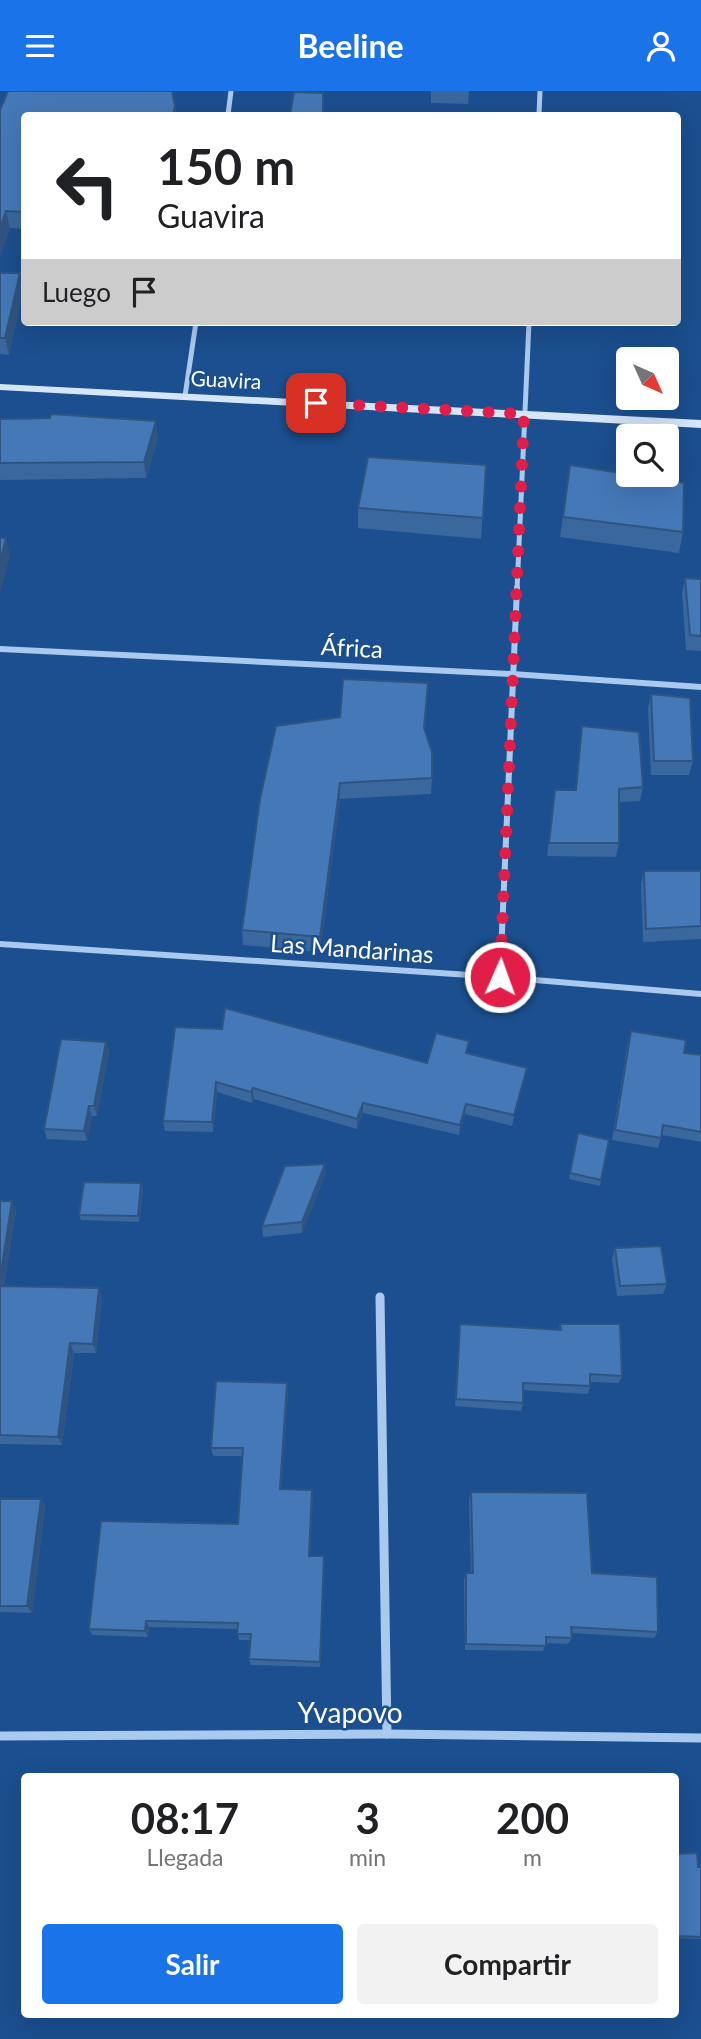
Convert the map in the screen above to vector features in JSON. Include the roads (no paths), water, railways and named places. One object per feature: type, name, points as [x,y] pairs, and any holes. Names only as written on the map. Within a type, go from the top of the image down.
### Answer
[{"type":"street","points":[[228,112],[231,91]]},
{"type":"street","points":[[539,112],[540,91]]},
{"type":"street","points":[[185,396],[196,326]]},
{"type":"street","points":[[500,977],[529,326]]},
{"type":"street","name":"Guavira","points":[[0,387],[701,424]]},
{"type":"street","name":"África","points":[[0,649],[512,674],[701,687]]},
{"type":"street","name":"Las Mandarinas","points":[[0,944],[500,977],[701,994]]},
{"type":"street","points":[[380,1297],[387,1734]]},
{"type":"street","name":"Yvapovo","points":[[0,1735],[387,1734],[701,1738]]}]
